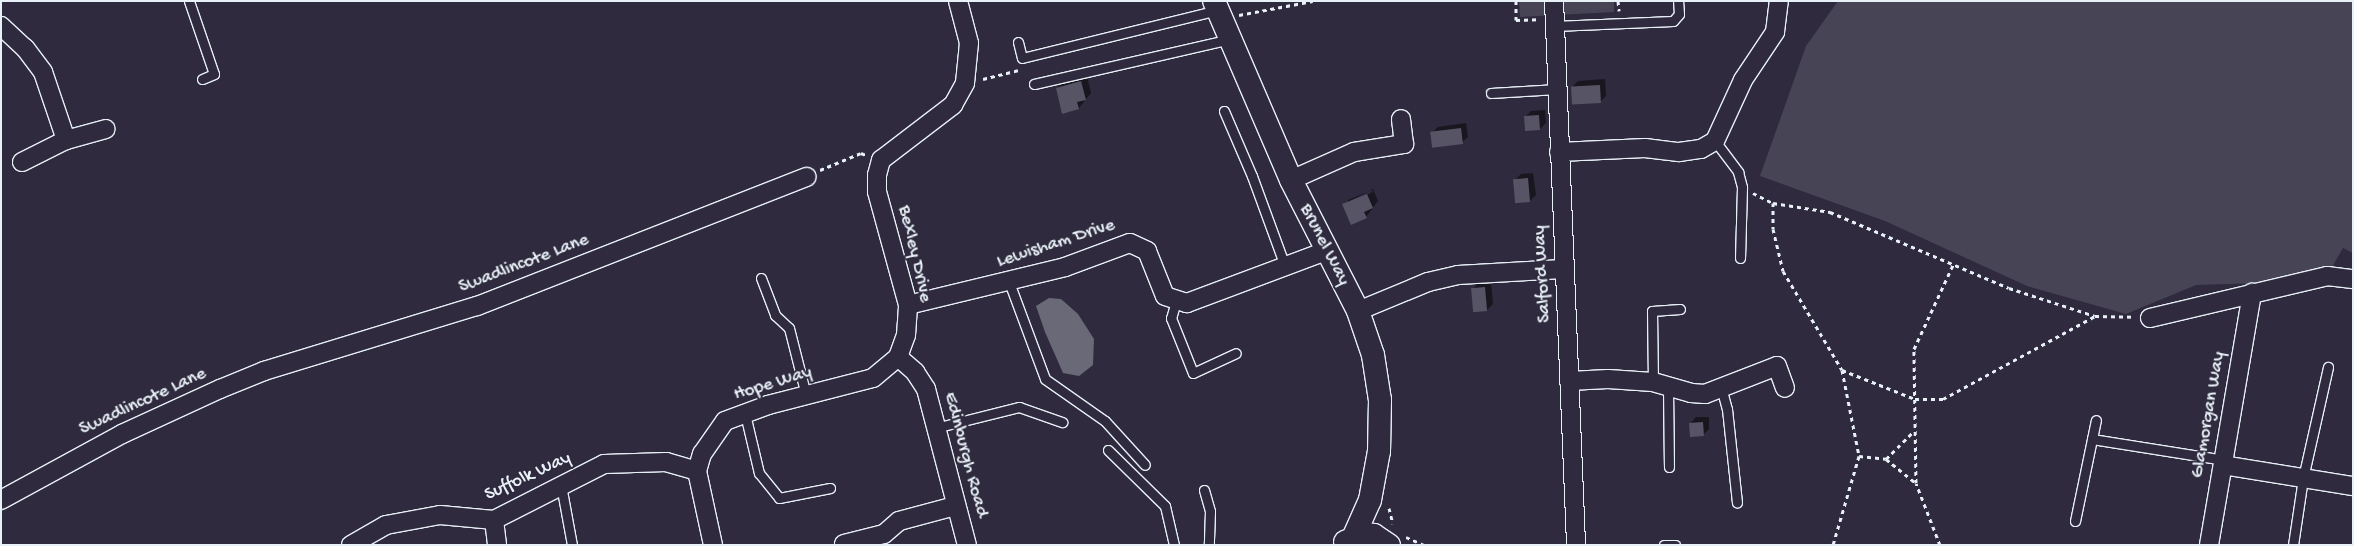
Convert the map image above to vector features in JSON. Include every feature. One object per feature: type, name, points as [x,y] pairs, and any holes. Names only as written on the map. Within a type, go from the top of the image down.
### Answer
[{"type":"street","points":[[881,160],[953,105],[965,83],[969,43],[958,1]]},
{"type":"street","points":[[1559,152],[1645,148],[1679,152],[1701,149],[1715,141],[1743,80],[1775,32],[1780,1]]},
{"type":"street","name":"Brunel Way","points":[[1223,9],[1230,38],[1291,180],[1358,311],[1373,355],[1380,400],[1379,452],[1370,500],[1348,540]]},
{"type":"street","name":"Salford Way","points":[[1554,15],[1563,270],[1576,545]]},
{"type":"street","points":[[1,26],[25,48],[43,72],[66,140]]},
{"type":"street","points":[[1291,180],[1354,152],[1404,144],[1401,119]]},
{"type":"street","points":[[22,162],[66,140],[106,128]]},
{"type":"street","name":"Bexley Drive","points":[[881,160],[877,192],[908,305],[906,335],[898,357]]},
{"type":"street","name":"Swadlincote Lane","points":[[1,500],[122,434],[238,382],[476,306],[807,177]]},
{"type":"street","name":"Lewisham Drive","points":[[908,305],[1065,267],[1130,243],[1147,251],[1165,296],[1176,301]]},
{"type":"street","points":[[1176,301],[1187,303],[1326,251]]},
{"type":"street","points":[[1358,311],[1428,282],[1458,274],[1563,270]]},
{"type":"street","points":[[2150,318],[2327,276],[2353,279]]},
{"type":"street","name":"Glamorgan Way","points":[[2209,545],[2252,293]]},
{"type":"street","name":"Hope Way","points":[[697,471],[702,454],[725,421],[806,395],[873,378],[898,357]]},
{"type":"street","name":"Edinburgh Road","points":[[898,357],[915,372],[926,389],[934,428],[967,545]]},
{"type":"street","points":[[1569,380],[1608,378],[1661,385],[1705,394],[1721,386],[1776,366],[1785,388]]},
{"type":"street","name":"Suffolk Way","points":[[351,545],[386,525],[440,515],[494,520],[604,464],[666,462],[697,471]]},
{"type":"street","points":[[2223,463],[2353,486]]},
{"type":"street","points":[[697,471],[713,545]]},
{"type":"street","name":"Brunel Way","points":[[1370,500],[1386,542]]},
{"type":"street","points":[[844,544],[884,534],[899,521],[956,506]]},
{"type":"street","points":[[494,520],[497,545]]},
{"type":"street","points":[[1348,540],[1364,534],[1386,542]]},
{"type":"lane","points":[[189,1],[214,74],[202,79]]},
{"type":"lane","points":[[1554,15],[1673,21],[1679,14],[1678,1]]},
{"type":"lane","points":[[1018,42],[1022,58],[1223,9]]},
{"type":"lane","points":[[1034,84],[1230,38]]},
{"type":"lane","points":[[1491,93],[1557,89]]},
{"type":"lane","points":[[1224,111],[1252,176],[1285,266]]},
{"type":"lane","points":[[1715,141],[1738,172],[1742,187],[1740,258]]},
{"type":"lane","points":[[761,278],[775,315],[789,328],[806,395]]},
{"type":"lane","points":[[1009,282],[1045,379],[1105,421],[1145,465]]},
{"type":"lane","points":[[1176,301],[1171,318],[1193,373],[1236,354]]},
{"type":"lane","points":[[1669,467],[1652,310],[1680,309]]},
{"type":"lane","points":[[2293,545],[2303,478],[2328,367]]},
{"type":"lane","points":[[1721,386],[1727,409],[1737,502]]},
{"type":"lane","points":[[934,428],[1019,407],[1062,422]]},
{"type":"lane","points":[[745,414],[759,473],[779,498],[830,488]]},
{"type":"lane","points":[[2075,521],[2096,420]]},
{"type":"lane","points":[[2092,439],[2223,463]]},
{"type":"lane","points":[[1108,450],[1165,506],[1174,545]]},
{"type":"lane","points":[[561,485],[572,545]]},
{"type":"lane","points":[[1204,490],[1210,511],[1209,545]]},
{"type":"lane","points":[[1664,545],[1675,545]]},
{"type":"path","points":[[1223,9],[1312,1]]},
{"type":"path","points":[[1516,1],[1516,20],[1554,15]]},
{"type":"path","points":[[807,177],[861,153],[881,160]]},
{"type":"path","points":[[1742,187],[1773,203],[1830,212],[2009,288],[2095,316],[2150,318]]},
{"type":"path","points":[[1773,203],[1774,230],[1783,271],[1842,370],[1859,456],[1833,545]]},
{"type":"path","points":[[1940,545],[1916,483],[1914,349],[1953,265]]},
{"type":"path","points":[[1842,370],[1915,399],[1943,399],[2095,316]]},
{"type":"path","points":[[1886,458],[1915,431]]},
{"type":"path","points":[[1859,456],[1886,458],[1916,483]]},
{"type":"shaded area","points":[[1519,1],[1614,1],[1614,12],[1520,17]]},
{"type":"shaded area","points":[[1838,1],[2353,1],[2353,253],[2343,248],[2324,281],[2196,285],[2126,314],[2027,286],[1885,221],[1760,176],[1806,46]]},
{"type":"water","points":[[1049,298],[1061,299],[1078,314],[1094,339],[1093,365],[1079,376],[1063,373],[1045,332],[1036,306]]},
{"type":"building","points":[[1081,81],[1086,100],[1077,102],[1079,109],[1062,114],[1056,88]]},
{"type":"building","points":[[1600,85],[1601,103],[1572,104],[1571,87]]},
{"type":"building","points":[[1539,115],[1540,130],[1525,131],[1524,116]]},
{"type":"building","points":[[1461,128],[1463,144],[1432,148],[1430,132]]},
{"type":"building","points":[[1528,178],[1530,202],[1515,203],[1513,179]]},
{"type":"building","points":[[1367,194],[1373,208],[1364,212],[1367,218],[1351,225],[1342,204]]},
{"type":"building","points":[[1485,287],[1487,311],[1473,312],[1471,288]]},
{"type":"building","points":[[1703,422],[1704,436],[1690,437],[1689,423]]}]
